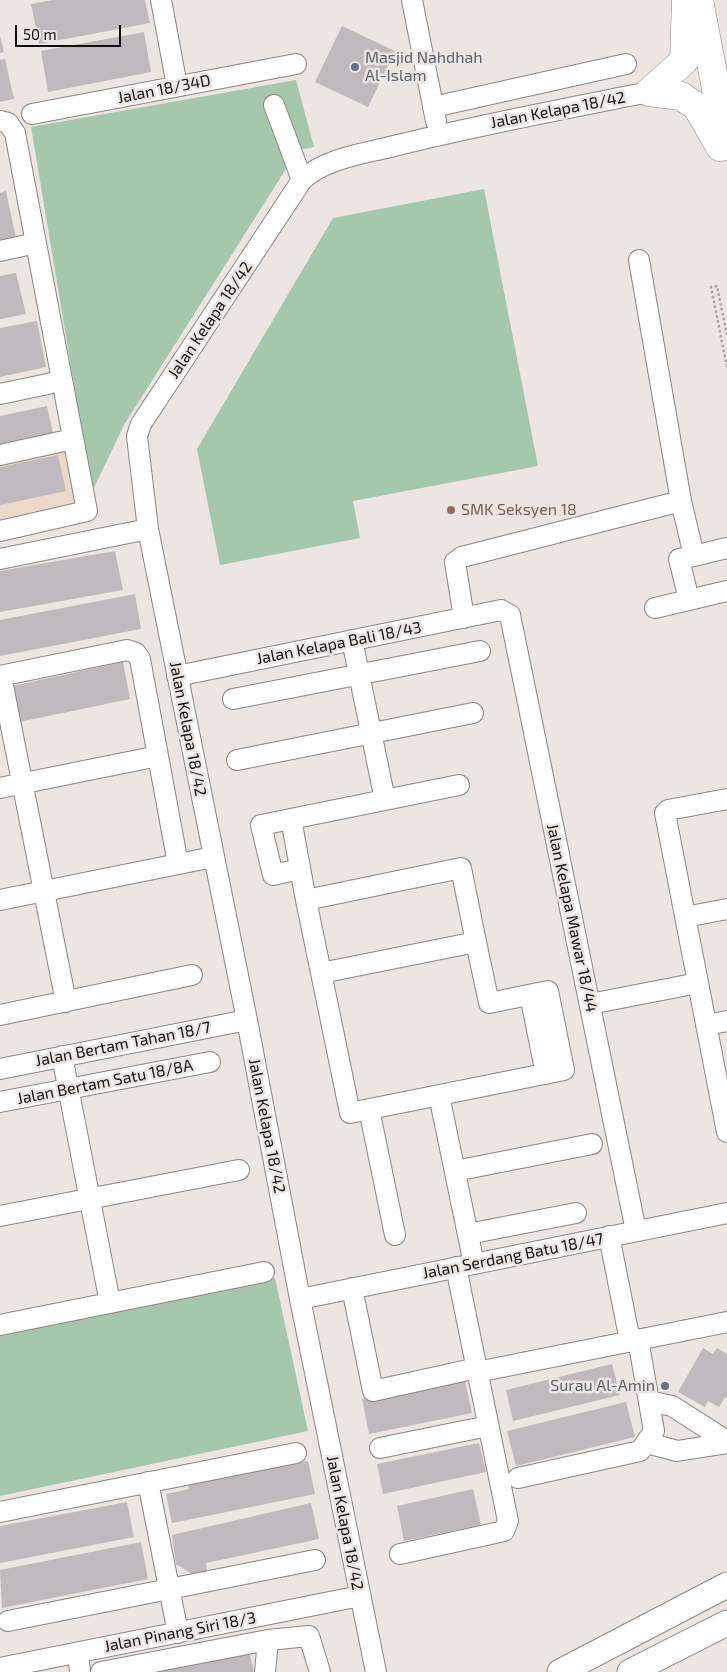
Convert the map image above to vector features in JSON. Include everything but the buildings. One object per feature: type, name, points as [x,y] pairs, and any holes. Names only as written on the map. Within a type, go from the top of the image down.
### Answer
[{"type":"highway","points":[[648,92],[684,61],[686,0]]},
{"type":"highway","points":[[700,0],[727,146]]},
{"type":"highway","points":[[648,92],[681,96],[697,107],[727,160]]},
{"type":"main road","points":[[560,1672],[727,1585]]},
{"type":"main road","points":[[630,1672],[727,1623]]},
{"type":"street","points":[[161,0],[177,86]]},
{"type":"street","points":[[412,0],[438,135]]},
{"type":"street","name":"Jalan 18/34D","points":[[32,114],[296,64]]},
{"type":"street","points":[[433,107],[626,64]]},
{"type":"street","name":"Jalan Kelapa 18/42","points":[[376,1672],[300,1299],[247,1020],[148,529],[136,444],[141,424],[302,180],[312,172],[329,164],[438,135],[648,92]]},
{"type":"street","points":[[274,105],[302,180]]},
{"type":"street","points":[[0,122],[8,123],[15,133],[87,511],[0,531]]},
{"type":"street","points":[[0,251],[36,243]]},
{"type":"street","points":[[639,260],[682,501],[694,556]]},
{"type":"street","points":[[0,394],[62,381]]},
{"type":"street","points":[[0,455],[73,439]]},
{"type":"street","points":[[464,618],[454,562],[462,557],[682,501]]},
{"type":"street","points":[[0,559],[148,529]]},
{"type":"street","points":[[689,600],[679,559],[727,548]]},
{"type":"street","points":[[655,608],[727,591]]},
{"type":"street","name":"Jalan Kelapa Bali 18/43","points":[[177,676],[501,610]]},
{"type":"street","name":"Jalan Kelapa Mawar 18/44","points":[[501,610],[510,615],[636,1231]]},
{"type":"street","points":[[352,640],[385,800]]},
{"type":"street","points":[[66,1002],[0,676],[127,650],[136,653],[140,659],[178,864]]},
{"type":"street","points":[[233,699],[480,651]]},
{"type":"street","points":[[237,760],[473,713]]},
{"type":"street","points":[[0,788],[158,756]]},
{"type":"street","points":[[300,869],[273,875],[261,825],[459,785]]},
{"type":"street","points":[[727,798],[668,810],[665,813],[727,1132]]},
{"type":"street","points":[[291,819],[321,973],[394,1235]]},
{"type":"street","points":[[0,900],[213,857]]},
{"type":"street","points":[[306,900],[461,868],[489,1003],[530,995],[555,1072],[360,1111]]},
{"type":"street","points":[[685,917],[727,909]]},
{"type":"street","points":[[321,973],[476,942]]},
{"type":"street","points":[[0,1015],[192,975]]},
{"type":"street","points":[[590,1004],[698,983]]},
{"type":"street","name":"Jalan Bertam Tahan 18/7","points":[[0,1069],[247,1020]]},
{"type":"street","points":[[706,1025],[727,1021]]},
{"type":"street","points":[[62,1056],[70,1089],[110,1303]]},
{"type":"street","name":"Jalan Bertam Satu 18/8A","points":[[0,1102],[210,1062]]},
{"type":"street","points":[[400,1554],[504,1531],[508,1521],[477,1370],[465,1266],[468,1234],[439,1095]]},
{"type":"street","points":[[455,1171],[592,1144]]},
{"type":"street","points":[[0,1216],[239,1170]]},
{"type":"street","points":[[468,1234],[576,1212]]},
{"type":"street","name":"Jalan Serdang Batu 18/47","points":[[300,1299],[727,1213]]},
{"type":"street","points":[[518,1478],[640,1451],[651,1437],[634,1340],[609,1236]]},
{"type":"street","points":[[0,1325],[264,1272]]},
{"type":"street","points":[[352,1288],[373,1391],[727,1322]]},
{"type":"street","points":[[658,1403],[672,1406],[727,1442]]},
{"type":"street","points":[[380,1448],[488,1426]]},
{"type":"street","points":[[651,1437],[677,1451],[727,1442]]},
{"type":"street","points":[[0,1512],[296,1453]]},
{"type":"street","points":[[148,1482],[178,1632]]},
{"type":"street","points":[[8,1621],[315,1560]]},
{"type":"street","name":"Jalan Pinang Siri 18/3","points":[[0,1668],[79,1662],[178,1632],[360,1596]]},
{"type":"street","points":[[101,1672],[268,1640],[309,1636],[320,1672]]},
{"type":"street","points":[[265,1672],[268,1640]]},
{"type":"path","points":[[727,335],[717,286],[711,287],[727,367]]},
{"type":"shaded area","points":[[68,443],[81,506],[0,525],[0,458]]},
{"type":"green space","points":[[296,80],[314,147],[298,150],[124,425],[92,492],[31,127]]},
{"type":"green space","points":[[484,189],[538,466],[353,501],[360,538],[220,565],[197,449],[333,218]]},
{"type":"green space","points":[[275,1278],[308,1431],[0,1496],[0,1336]]},
{"type":"place","name":"Masjid Nahdhah Al-Islam","points":[[355,67]]},
{"type":"place","name":"SMK Seksyen 18","points":[[451,510]]},
{"type":"place","name":"Surau Al-Amin","points":[[665,1386]]}]
